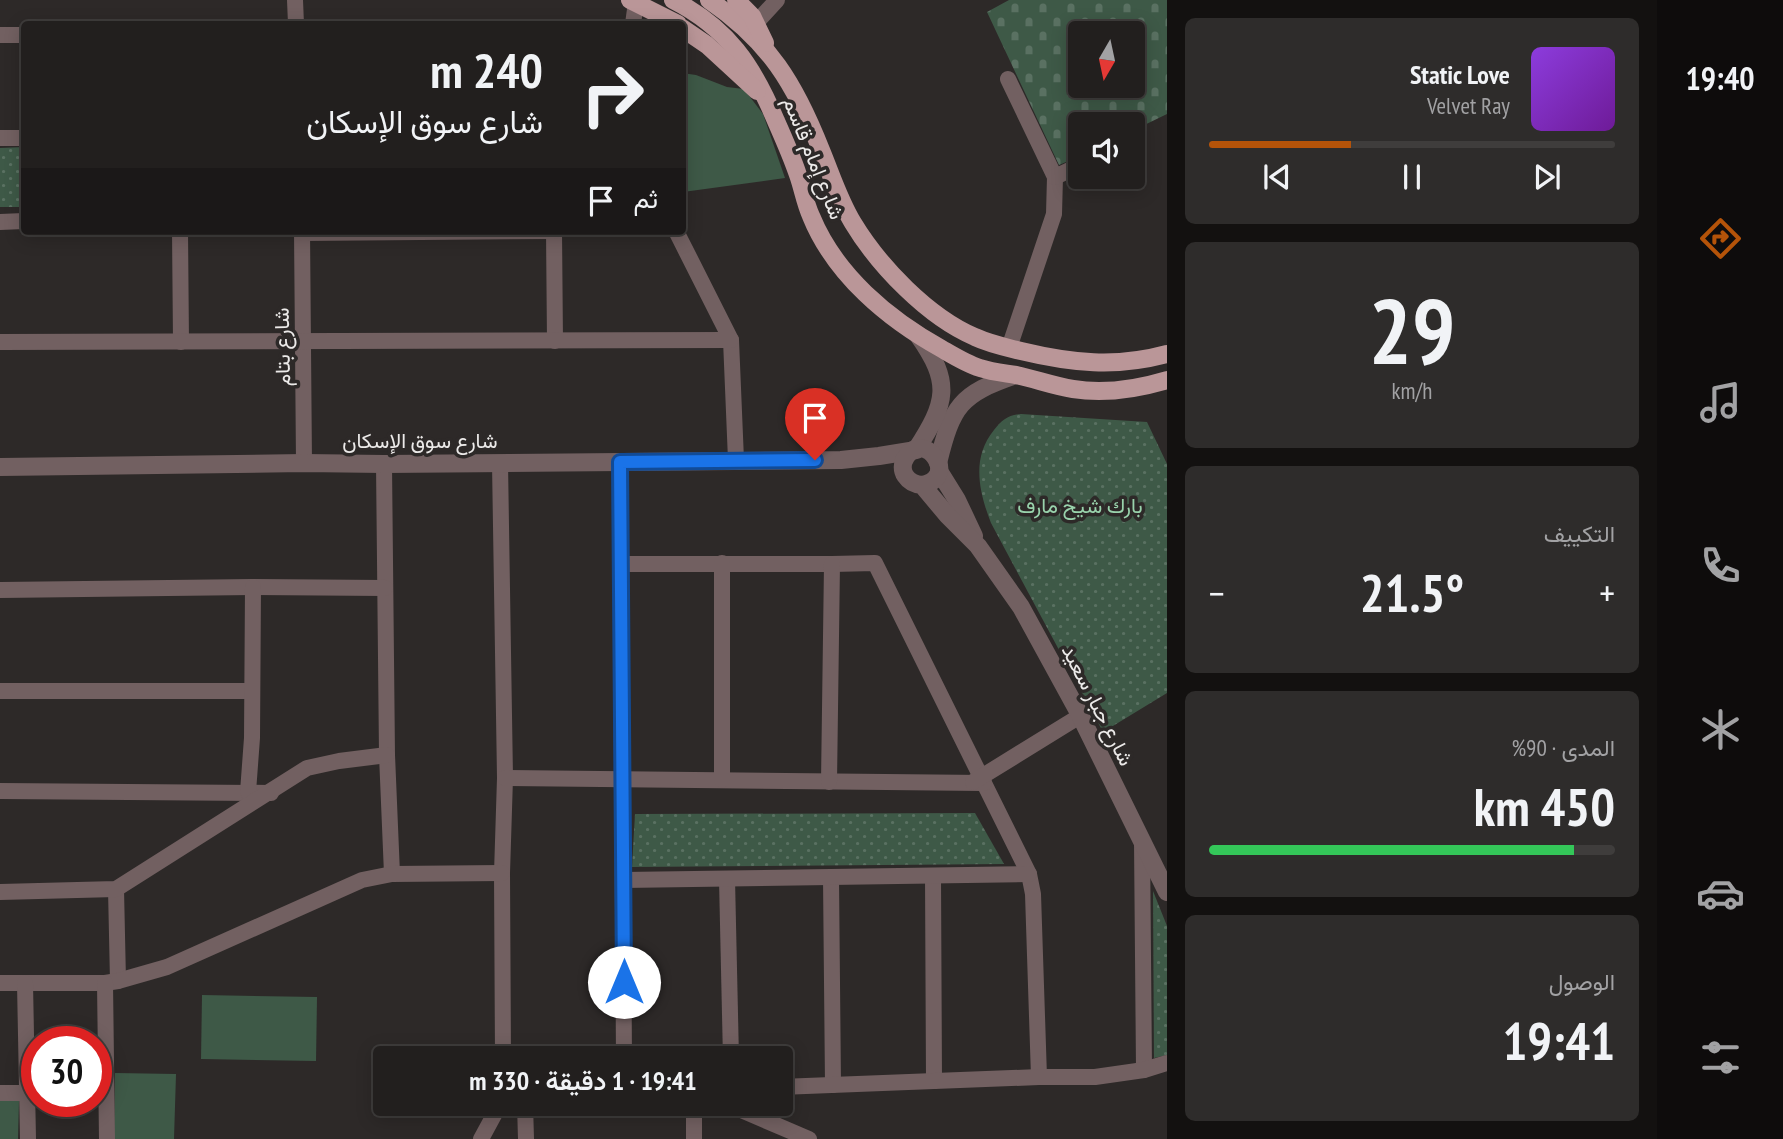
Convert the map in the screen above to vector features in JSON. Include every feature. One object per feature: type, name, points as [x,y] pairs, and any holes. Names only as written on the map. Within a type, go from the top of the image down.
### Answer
[{"type":"main road","points":[[673,0],[702,6],[752,27]]},
{"type":"main road","points":[[736,0],[752,27]]},
{"type":"main road","points":[[633,1],[672,21]]},
{"type":"main road","points":[[702,6],[713,25],[734,46],[752,71],[768,100]]},
{"type":"main road","name":"شارع إمام قاسم","points":[[752,27],[798,97],[853,224],[880,260],[908,290],[940,316],[974,337],[1047,357],[1119,363],[1167,354]]},
{"type":"main road","name":"شارع إمام قاسم","points":[[686,31],[707,45],[768,100],[798,174],[810,215],[829,251],[858,286],[891,316],[918,335],[978,368],[1074,390],[1138,387],[1167,380]]},
{"type":"street","points":[[295,0],[296,21]]},
{"type":"street","points":[[752,27],[778,0]]},
{"type":"street","points":[[633,1],[633,21]]},
{"type":"street","points":[[0,35],[21,35]]},
{"type":"street","points":[[1008,79],[1055,177],[1054,214],[1009,348]]},
{"type":"street","points":[[0,138],[21,138]]},
{"type":"street","points":[[1055,177],[1068,171]]},
{"type":"street","points":[[0,222],[21,221]]},
{"type":"street","points":[[180,235],[181,342]]},
{"type":"street","name":"شارع بتام","points":[[302,235],[304,463]]},
{"type":"street","points":[[554,235],[555,341]]},
{"type":"street","points":[[678,235],[732,340],[736,460]]},
{"type":"street","points":[[904,473],[904,461],[916,450],[932,425],[940,407],[942,388],[936,364],[918,335]]},
{"type":"street","points":[[0,342],[732,340]]},
{"type":"street","points":[[922,485],[933,481],[939,467],[945,434],[953,415],[978,390],[1016,375]]},
{"type":"street","points":[[841,460],[927,450],[936,458],[978,546]]},
{"type":"street","points":[[841,460],[873,464],[904,473],[911,482],[922,485],[978,546]]},
{"type":"street","name":"شارع سوق الإسكان","points":[[0,467],[841,460]]},
{"type":"street","points":[[620,462],[624,1046]]},
{"type":"street","points":[[500,463],[505,778],[502,873],[503,1046]]},
{"type":"street","points":[[384,464],[387,755],[392,874]]},
{"type":"street","name":"شارع جبار سعيد","points":[[978,546],[1021,607],[1080,716],[1167,891]]},
{"type":"street","points":[[722,563],[722,780]]},
{"type":"street","points":[[620,564],[875,563],[979,781],[1030,874],[1033,894],[1039,1077]]},
{"type":"street","points":[[829,782],[832,564]]},
{"type":"street","points":[[0,590],[253,587],[385,589]]},
{"type":"street","points":[[248,792],[253,587]]},
{"type":"street","points":[[0,691],[252,691]]},
{"type":"street","points":[[505,778],[979,781],[1080,716]]},
{"type":"street","points":[[0,892],[116,889],[307,768],[387,755]]},
{"type":"street","points":[[0,791],[271,793]]},
{"type":"street","points":[[1142,842],[1144,1070]]},
{"type":"street","points":[[0,983],[112,982],[167,967],[362,880],[392,874],[502,873]]},
{"type":"street","points":[[623,880],[1030,874]]},
{"type":"street","points":[[933,876],[934,1081]]},
{"type":"street","points":[[831,878],[833,1085]]},
{"type":"street","points":[[727,879],[730,1046]]},
{"type":"street","points":[[107,1139],[116,889]]},
{"type":"street","points":[[25,983],[26,1026]]},
{"type":"street","points":[[793,1087],[1095,1077],[1144,1070],[1167,1063]]},
{"type":"street","points":[[0,1093],[21,1093]]},
{"type":"street","points":[[481,1139],[493,1116]]},
{"type":"street","points":[[525,1116],[526,1139]]},
{"type":"street","points":[[694,1116],[694,1139]]},
{"type":"street","points":[[747,1116],[770,1131],[809,1139]]},
{"type":"street","points":[[28,1117],[28,1139]]},
{"type":"green space","points":[[1009,0],[1167,0],[1167,114],[1145,125],[1145,112],[1068,112],[1068,161],[1059,165],[987,12]]},
{"type":"green space","points":[[686,74],[727,87],[744,89],[763,114],[785,178],[686,192]]},
{"type":"green space","points":[[21,147],[21,207],[0,207],[0,148]]},
{"type":"green space","name":"بارك شيخ مارف","points":[[1021,414],[1147,422],[1167,464],[1167,693],[1103,732],[991,523],[983,499],[979,475],[982,452],[994,430],[1003,421]]},
{"type":"green space","points":[[975,813],[1004,864],[632,867],[635,814]]},
{"type":"green space","points":[[1153,891],[1167,926],[1167,1055],[1154,1058]]},
{"type":"green space","points":[[202,995],[317,997],[316,1061],[201,1059]]},
{"type":"green space","points":[[115,1073],[176,1074],[174,1139],[114,1139]]},
{"type":"green space","points":[[0,1101],[19,1101],[18,1139],[0,1139]]},
{"type":"route","points":[[624,982],[620,462],[815,460]]}]
